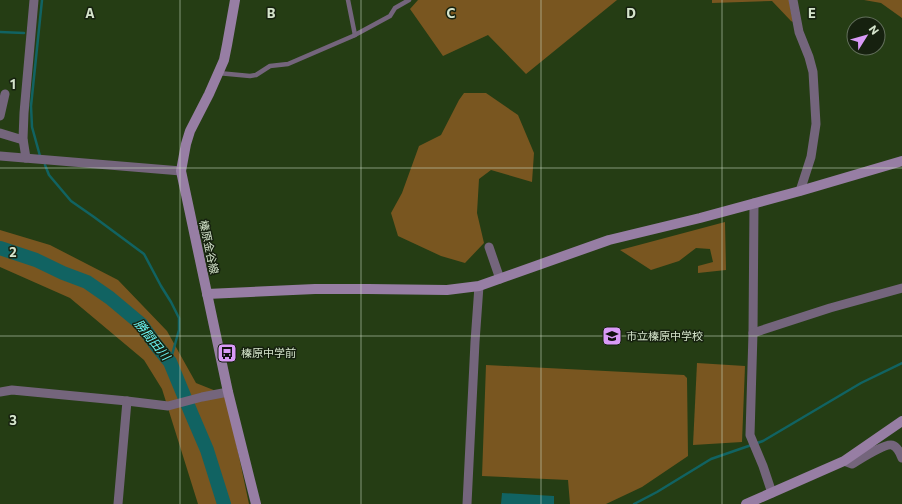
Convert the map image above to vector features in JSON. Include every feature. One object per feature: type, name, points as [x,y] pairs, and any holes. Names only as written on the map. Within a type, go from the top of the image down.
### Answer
[{"type":"street","points":[[26,158],[23,140],[24,113],[34,0]]},
{"type":"street","name":"榛原金谷線","points":[[235,0],[224,60],[190,131],[181,171],[228,392],[256,504]]},
{"type":"street","points":[[793,0],[799,32],[813,72],[816,124],[811,157],[800,191]]},
{"type":"street","points":[[0,116],[5,94]]},
{"type":"street","points":[[0,133],[23,140]]},
{"type":"street","points":[[0,156],[181,171]]},
{"type":"street","points":[[207,294],[315,289],[447,290],[480,286],[609,240],[700,218],[902,161]]},
{"type":"street","points":[[754,203],[753,333],[750,435],[764,466],[772,493]]},
{"type":"street","points":[[490,247],[500,279]]},
{"type":"street","points":[[467,504],[480,286]]},
{"type":"street","points":[[753,333],[830,308],[902,288]]},
{"type":"street","points":[[0,392],[12,390],[168,406],[228,392]]},
{"type":"street","points":[[118,504],[127,401]]},
{"type":"street","points":[[746,504],[844,461],[902,421]]},
{"type":"street","points":[[844,461],[852,464],[888,445],[893,445],[898,450],[902,458]]},
{"type":"lane","points":[[348,0],[355,35]]},
{"type":"lane","points":[[218,73],[250,76],[256,75],[270,66],[288,64],[355,35],[390,16],[395,8],[409,0]]},
{"type":"shaded area","points":[[418,0],[617,0],[526,74],[488,35],[443,56],[410,9]]},
{"type":"shaded area","points":[[712,0],[789,0],[793,22],[772,1],[712,3]]},
{"type":"shaded area","points":[[864,0],[902,0],[902,18],[881,3]]},
{"type":"shaded area","points":[[464,93],[486,93],[518,115],[534,153],[532,182],[491,170],[479,179],[477,213],[484,243],[465,263],[441,256],[398,236],[391,213],[402,193],[419,146],[441,135]]},
{"type":"shaded area","points":[[725,222],[726,270],[698,273],[698,266],[713,262],[710,249],[696,248],[679,261],[651,270],[620,250]]},
{"type":"shaded area","points":[[0,230],[50,245],[118,280],[167,331],[196,383],[226,395],[249,504],[198,504],[162,389],[144,360],[70,298],[0,267]]},
{"type":"shaded area","points":[[697,363],[745,366],[742,442],[693,445]]},
{"type":"shaded area","points":[[486,365],[684,375],[687,378],[688,456],[642,487],[606,504],[570,504],[568,480],[482,476]]},
{"type":"water","points":[[502,493],[554,496],[554,504],[501,504]]},
{"type":"waterway","points":[[40,156],[32,127],[31,106],[42,0]]},
{"type":"waterway","points":[[0,32],[24,33]]},
{"type":"waterway","points":[[45,165],[49,175],[71,201],[144,254],[179,318],[179,330],[170,362]]},
{"type":"waterway","name":"勝間田川","points":[[0,248],[36,260],[63,273],[87,282],[110,298],[141,324],[170,362],[207,450],[224,504]]},
{"type":"waterway","points":[[634,504],[657,492],[711,459],[763,441],[861,383],[902,363]]},
{"type":"place","name":"市立榛原中学校","points":[[612,336]]},
{"type":"place","name":"榛原中学前","points":[[227,353]]}]
